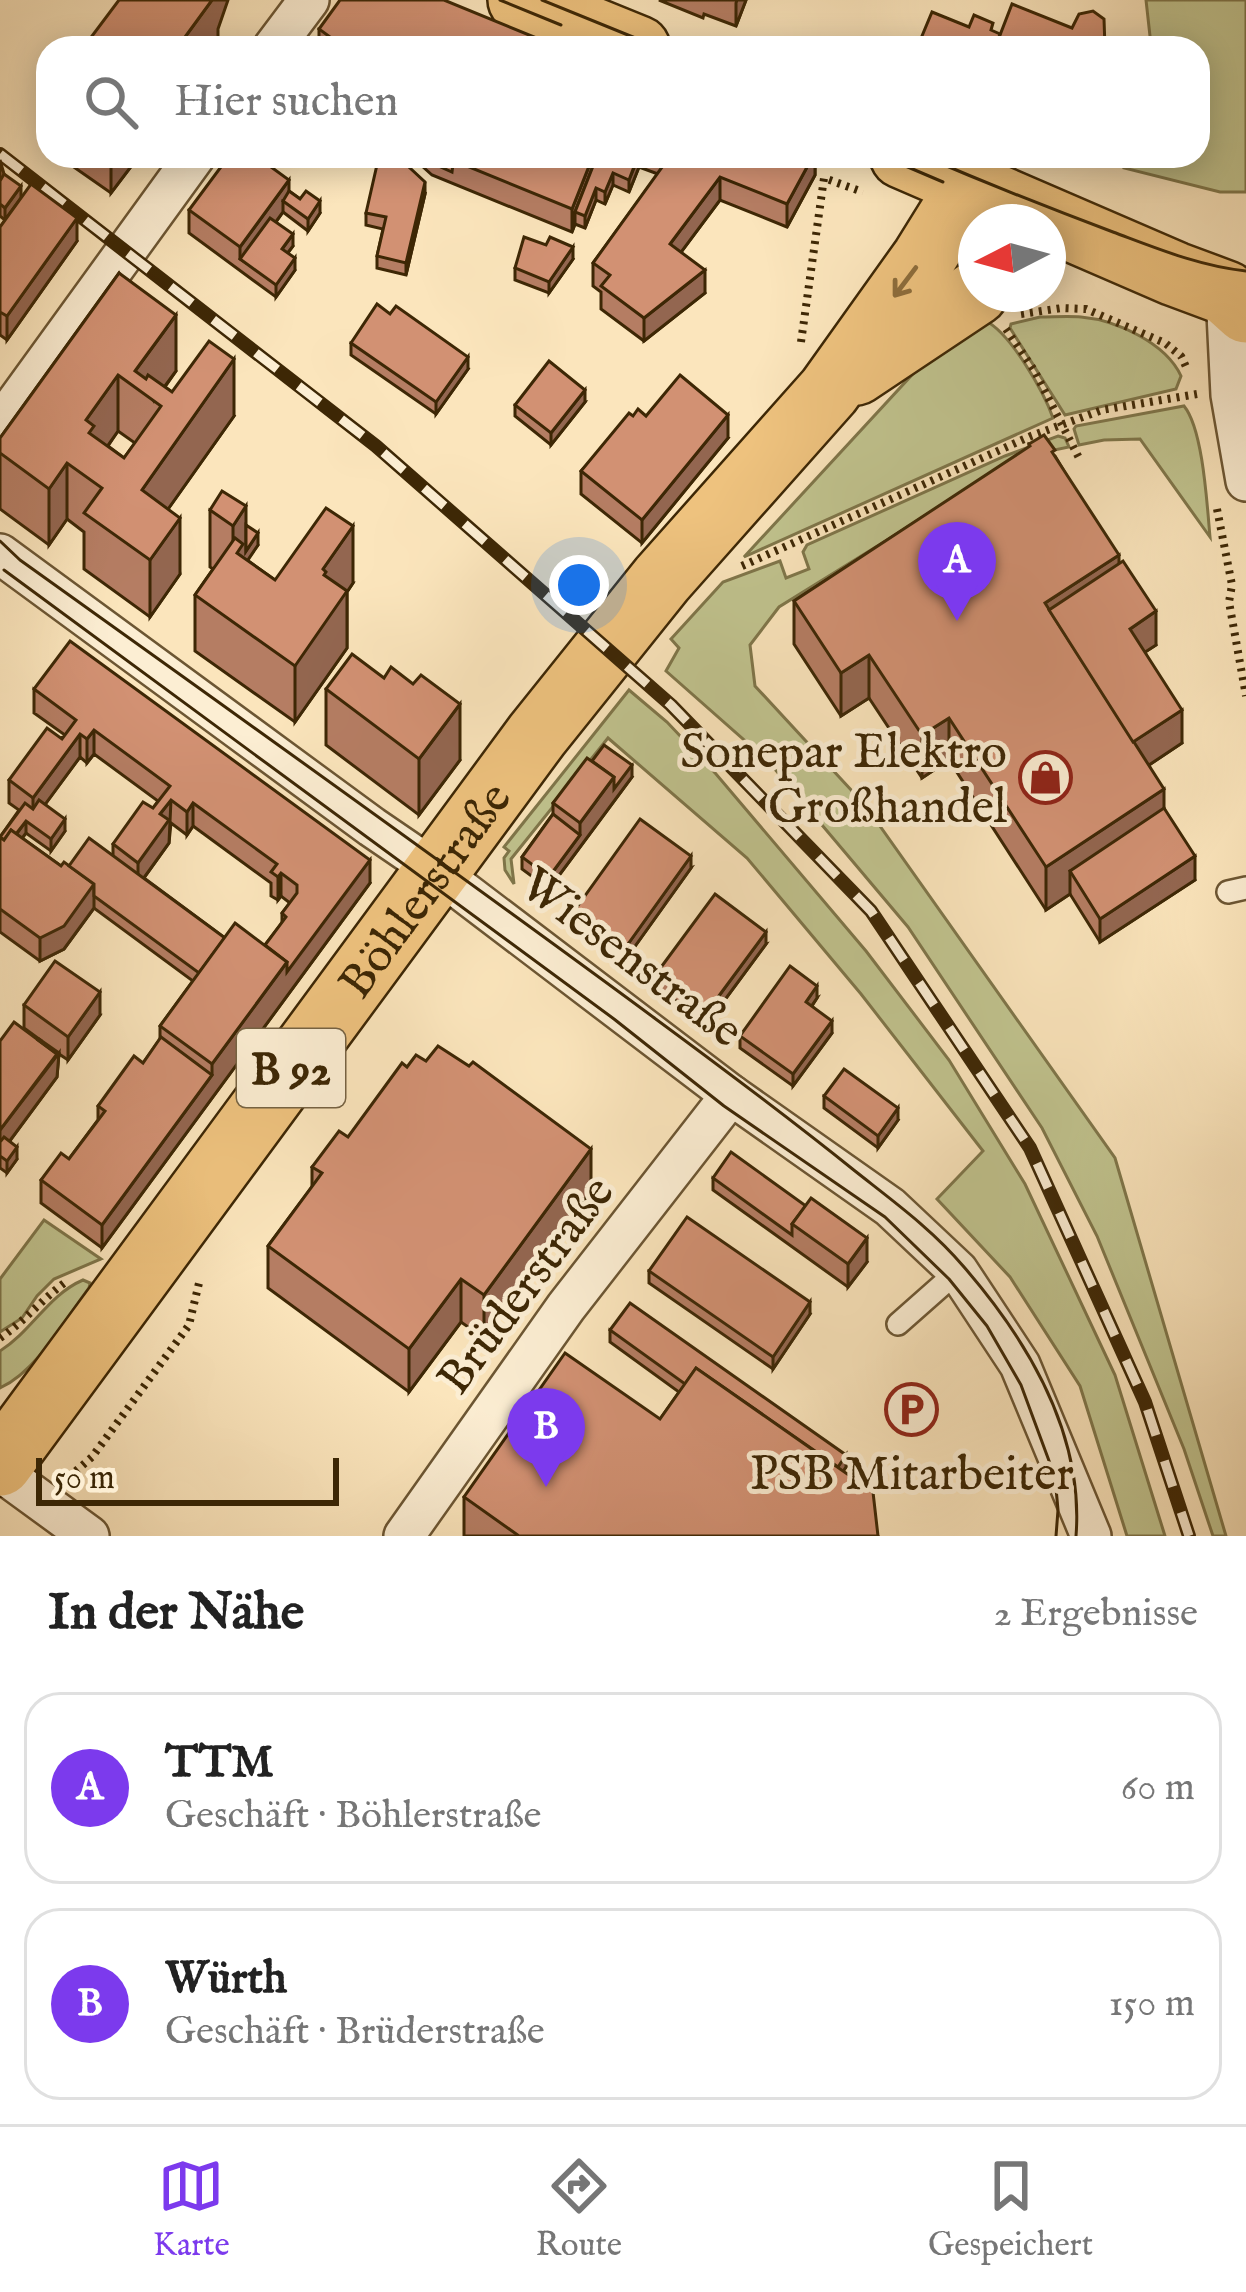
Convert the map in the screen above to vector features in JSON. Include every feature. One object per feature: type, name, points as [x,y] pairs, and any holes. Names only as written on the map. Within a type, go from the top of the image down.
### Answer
[{"type":"main road","points":[[520,0],[608,36]]},
{"type":"main road","points":[[887,176],[970,184],[1003,204]]},
{"type":"main road","name":"Böhlerstraße","points":[[0,1467],[435,870],[662,579],[815,367],[924,258],[970,184]]},
{"type":"main road","points":[[1066,241],[1239,296]]},
{"type":"main road","name":"Böhlerstraße","points":[[815,367],[958,301]]},
{"type":"street","points":[[283,36],[309,0]]},
{"type":"street","points":[[0,425],[186,168]]},
{"type":"street","points":[[1231,490],[1231,395],[1239,296]]},
{"type":"street","name":"Wiesenstraße","points":[[0,554],[435,870],[731,1095],[890,1207],[958,1271],[1020,1365],[1091,1536]]},
{"type":"street","name":"Brüderstraße","points":[[404,1536],[566,1306],[731,1095]]},
{"type":"street","points":[[0,1467],[89,1536]]},
{"type":"lane","points":[[898,1324],[958,1271]]},
{"type":"path","points":[[815,367],[824,178],[887,176]]},
{"type":"path","points":[[1079,458],[1034,370],[1007,331],[1004,322],[1014,315],[1086,309],[1166,343],[1181,356],[1192,377],[1199,415]]},
{"type":"path","points":[[727,572],[1062,424],[1102,410],[1195,394]]},
{"type":"path","points":[[1231,490],[1229,602],[1246,695]]},
{"type":"path","points":[[70,1476],[92,1457],[189,1324],[199,1272]]},
{"type":"green space","points":[[1146,0],[1246,0],[1246,192],[1220,192],[1124,168],[1210,168],[1210,36],[1150,36]]},
{"type":"green space","points":[[1040,317],[1095,319],[1138,335],[1174,364],[1181,376],[1176,389],[1065,415],[1010,328]]},
{"type":"green space","points":[[986,321],[1016,351],[1053,418],[744,557],[923,363]]},
{"type":"green space","points":[[1184,406],[1200,449],[1210,537],[1140,439],[1079,445],[1074,429]]},
{"type":"green space","points":[[1058,436],[1069,447],[1021,457],[779,607],[750,645],[755,686],[865,805],[1115,1158],[1226,1536],[1213,1536],[1184,1449],[1097,1236],[1042,1128],[908,927],[768,761],[666,671],[679,648],[671,639],[723,582],[780,561],[786,578],[809,569],[803,552],[807,545]]},
{"type":"green space","points":[[629,690],[716,774],[866,951],[949,1060],[1025,1184],[1115,1375],[1165,1536],[1127,1536],[1080,1386],[1010,1277],[937,1199],[983,1151],[747,858],[608,738],[511,859],[514,884],[505,870],[509,851],[504,847]]},
{"type":"green space","points":[[44,1220],[101,1259],[54,1279],[22,1318],[0,1332],[0,1279]]},
{"type":"green space","points":[[83,1280],[90,1283],[89,1288],[49,1344],[26,1370],[0,1388],[0,1351]]},
{"type":"building","points":[[119,0],[212,0],[186,36],[92,36]]},
{"type":"building","points":[[340,0],[444,0],[532,36],[329,36],[319,29]]},
{"type":"building","points":[[1012,4],[1072,28],[1079,14],[1093,11],[1104,19],[1105,36],[1000,36]]},
{"type":"building","points":[[932,12],[969,27],[974,15],[993,23],[991,30],[1000,34],[999,36],[922,36]]},
{"type":"building","points":[[220,168],[272,168],[289,180],[240,247],[189,210]]},
{"type":"building","points":[[376,168],[410,168],[425,182],[406,263],[377,256],[386,217],[366,213]]},
{"type":"building","points":[[472,168],[588,168],[572,209]]},
{"type":"building","points":[[592,168],[634,168],[629,180],[613,173],[605,192],[596,188],[585,216],[575,212]]},
{"type":"building","points":[[661,168],[806,168],[787,204],[720,177],[670,244],[705,270],[644,318],[601,286],[610,275],[593,263]]},
{"type":"building","points":[[4,174],[21,186],[5,208],[0,204]]},
{"type":"building","points":[[31,184],[77,218],[7,316],[0,312],[0,227]]},
{"type":"building","points":[[289,191],[300,199],[306,191],[320,201],[308,219],[283,201]]},
{"type":"building","points":[[270,218],[293,234],[282,249],[295,258],[276,285],[240,259]]},
{"type":"building","points":[[524,237],[546,245],[550,237],[573,247],[549,282],[515,268]]},
{"type":"building","points":[[119,273],[176,315],[135,371],[172,392],[209,341],[234,359],[142,490],[180,518],[150,560],[84,513],[102,488],[67,463],[49,489],[0,453],[0,438]],"holes":[[[118,375],[161,406],[124,458],[89,433],[94,426],[86,420]]]},
{"type":"building","points":[[377,304],[390,314],[396,306],[468,357],[436,402],[351,343]]},
{"type":"building","points":[[549,361],[585,390],[551,433],[515,405]]},
{"type":"building","points":[[680,375],[728,415],[642,520],[581,471],[629,413],[633,416],[638,409],[646,416]]},
{"type":"building","points":[[1044,435],[1119,555],[1045,603],[1164,789],[1046,867],[949,718],[922,735],[869,655],[841,673],[794,601]]},
{"type":"building","points":[[222,491],[246,506],[233,526],[210,510]]},
{"type":"building","points":[[326,508],[353,526],[323,569],[324,575],[347,591],[295,666],[195,595],[235,538],[243,544],[237,553],[275,580]]},
{"type":"building","points":[[246,525],[258,533],[246,551]]},
{"type":"building","points":[[1123,561],[1156,611],[1130,629],[1182,710],[1133,742],[1049,610]]},
{"type":"building","points":[[70,641],[370,860],[287,972],[287,962],[265,945],[286,917],[282,913],[297,893],[297,885],[271,872],[277,864],[193,803],[187,812],[171,800],[160,814],[169,820],[138,863],[113,844],[143,802],[153,808],[170,786],[94,730],[87,739],[80,734],[33,798],[9,780],[47,728],[62,739],[76,720],[34,689]]},
{"type":"building","points":[[352,654],[384,678],[391,667],[413,684],[421,675],[460,704],[419,759],[326,689]]},
{"type":"building","points":[[604,745],[632,765],[614,789],[614,777],[592,761]]},
{"type":"building","points":[[587,758],[614,777],[580,823],[553,803]]},
{"type":"building","points":[[39,800],[65,819],[51,839],[26,821],[16,834],[11,830],[4,840],[0,837],[25,803],[33,809]]},
{"type":"building","points":[[1164,808],[1195,856],[1100,919],[1070,871]]},
{"type":"building","points":[[553,814],[580,835],[549,877],[522,857]]},
{"type":"building","points":[[640,819],[691,856],[623,951],[572,914]]},
{"type":"building","points":[[11,830],[94,884],[64,926],[40,938],[0,909],[0,837],[4,840]]},
{"type":"building","points":[[89,838],[225,938],[199,973],[94,896],[94,884],[69,866]]},
{"type":"building","points":[[715,894],[766,932],[707,1012],[656,974]]},
{"type":"building","points":[[235,923],[287,962],[212,1064],[160,1026]]},
{"type":"building","points":[[55,961],[100,992],[68,1037],[24,1005]]},
{"type":"building","points":[[790,966],[817,986],[806,1002],[832,1021],[793,1074],[740,1036]]},
{"type":"building","points":[[14,1022],[57,1054],[0,1130],[0,1041]]},
{"type":"building","points":[[161,1037],[212,1075],[102,1225],[41,1180],[61,1153],[69,1159],[105,1111],[98,1106],[134,1056],[143,1063]]},
{"type":"building","points":[[438,1046],[469,1066],[473,1062],[591,1149],[484,1295],[461,1279],[409,1349],[268,1246],[322,1173],[312,1167],[339,1131],[348,1137],[402,1063],[407,1067],[416,1055],[426,1061]]},
{"type":"building","points":[[844,1069],[898,1108],[878,1136],[824,1096]]},
{"type":"building","points":[[4,1137],[17,1147],[7,1161],[0,1156]]},
{"type":"building","points":[[731,1152],[806,1206],[792,1224],[792,1235],[713,1178]]},
{"type":"building","points":[[811,1198],[867,1238],[848,1264],[792,1224]]},
{"type":"building","points":[[687,1217],[810,1302],[773,1357],[649,1271]]},
{"type":"building","points":[[630,1303],[846,1455],[838,1467],[696,1368],[685,1384],[610,1330]]},
{"type":"building","points":[[565,1353],[660,1419],[696,1368],[873,1492],[878,1536],[519,1536],[464,1497]]},
{"type":"tram line","points":[[500,0],[561,25]]},
{"type":"tram line","points":[[542,0],[630,36]]},
{"type":"tram line","points":[[910,168],[943,182]]},
{"type":"tram line","points":[[952,168],[1162,250],[1246,271]]},
{"type":"tram line","points":[[0,541],[704,1055],[926,1228],[988,1296],[1047,1392],[1071,1462],[1076,1536]]},
{"type":"tram line","points":[[4,570],[614,1019],[724,1106],[885,1217],[949,1279],[987,1326],[1021,1385],[1055,1477],[1056,1536]]},
{"type":"railway","points":[[0,154],[376,446],[671,705],[871,911],[1030,1148],[1145,1402],[1189,1536]]},
{"type":"place","name":"TTM","points":[[957,621]]},
{"type":"place","name":"Sonepar Elektro Großhandel","points":[[1046,778]]},
{"type":"place","name":"PSB Mitarbeiter","points":[[912,1409]]},
{"type":"place","name":"Würth","points":[[546,1487]]}]
